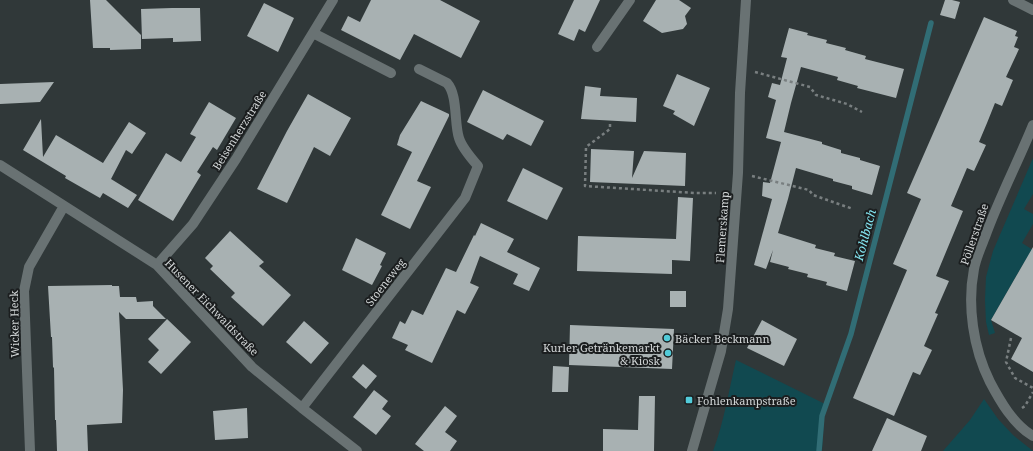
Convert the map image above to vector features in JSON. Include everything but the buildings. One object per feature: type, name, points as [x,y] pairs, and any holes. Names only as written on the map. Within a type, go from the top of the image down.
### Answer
[{"type":"street","name":"Beisenherzstraße","points":[[157,265],[193,224],[236,159],[333,0]]},
{"type":"street","points":[[597,47],[630,0]]},
{"type":"street","name":"Flemerskamp","points":[[692,451],[721,351],[729,300],[738,174],[741,68],[746,0]]},
{"type":"street","points":[[1013,0],[1033,10]]},
{"type":"street","points":[[313,32],[391,73]]},
{"type":"street","name":"Stoeneweg","points":[[302,408],[465,198],[478,166],[461,144],[458,137],[453,101],[449,86],[419,69]]},
{"type":"street","name":"Pöllerstraße","points":[[1033,125],[996,206],[974,267],[971,289],[974,333],[985,373],[998,398],[1012,416],[1033,436]]},
{"type":"street","name":"Husener Eichwaldstraße","points":[[0,165],[157,265],[252,367],[357,451]]},
{"type":"street","name":"Wicker Heck","points":[[30,451],[24,291],[29,267],[64,206]]},
{"type":"path","points":[[741,68],[810,87],[816,95],[847,104],[862,112]]},
{"type":"path","points":[[610,124],[610,129],[586,147],[584,186],[695,193],[716,192]]},
{"type":"path","points":[[738,174],[762,178],[809,190],[813,195],[853,209]]},
{"type":"path","points":[[1010,338],[1006,362],[1015,378],[1033,388]]},
{"type":"path","points":[[1012,416],[1025,406],[1033,392]]},
{"type":"shaded area","points":[[1033,158],[1033,194],[1024,209],[1033,214],[1033,224],[1022,243],[1033,250],[1022,266],[991,320],[995,333],[989,335],[986,322],[986,277],[993,251]]},
{"type":"shaded area","points":[[736,360],[825,404],[822,451],[713,451],[723,417]]},
{"type":"shaded area","points":[[984,399],[998,419],[1013,435],[1033,451],[943,451],[970,420]]},
{"type":"waterway","name":"Kohlbach","points":[[819,451],[822,416],[851,334],[931,23]]},
{"type":"place","name":"Bäcker Beckmann","points":[[667,338]]},
{"type":"place","name":"Kurler Getränkemarkt & Kiosk","points":[[668,353]]},
{"type":"place","name":"Fohlenkampstraße","points":[[689,400]]}]
